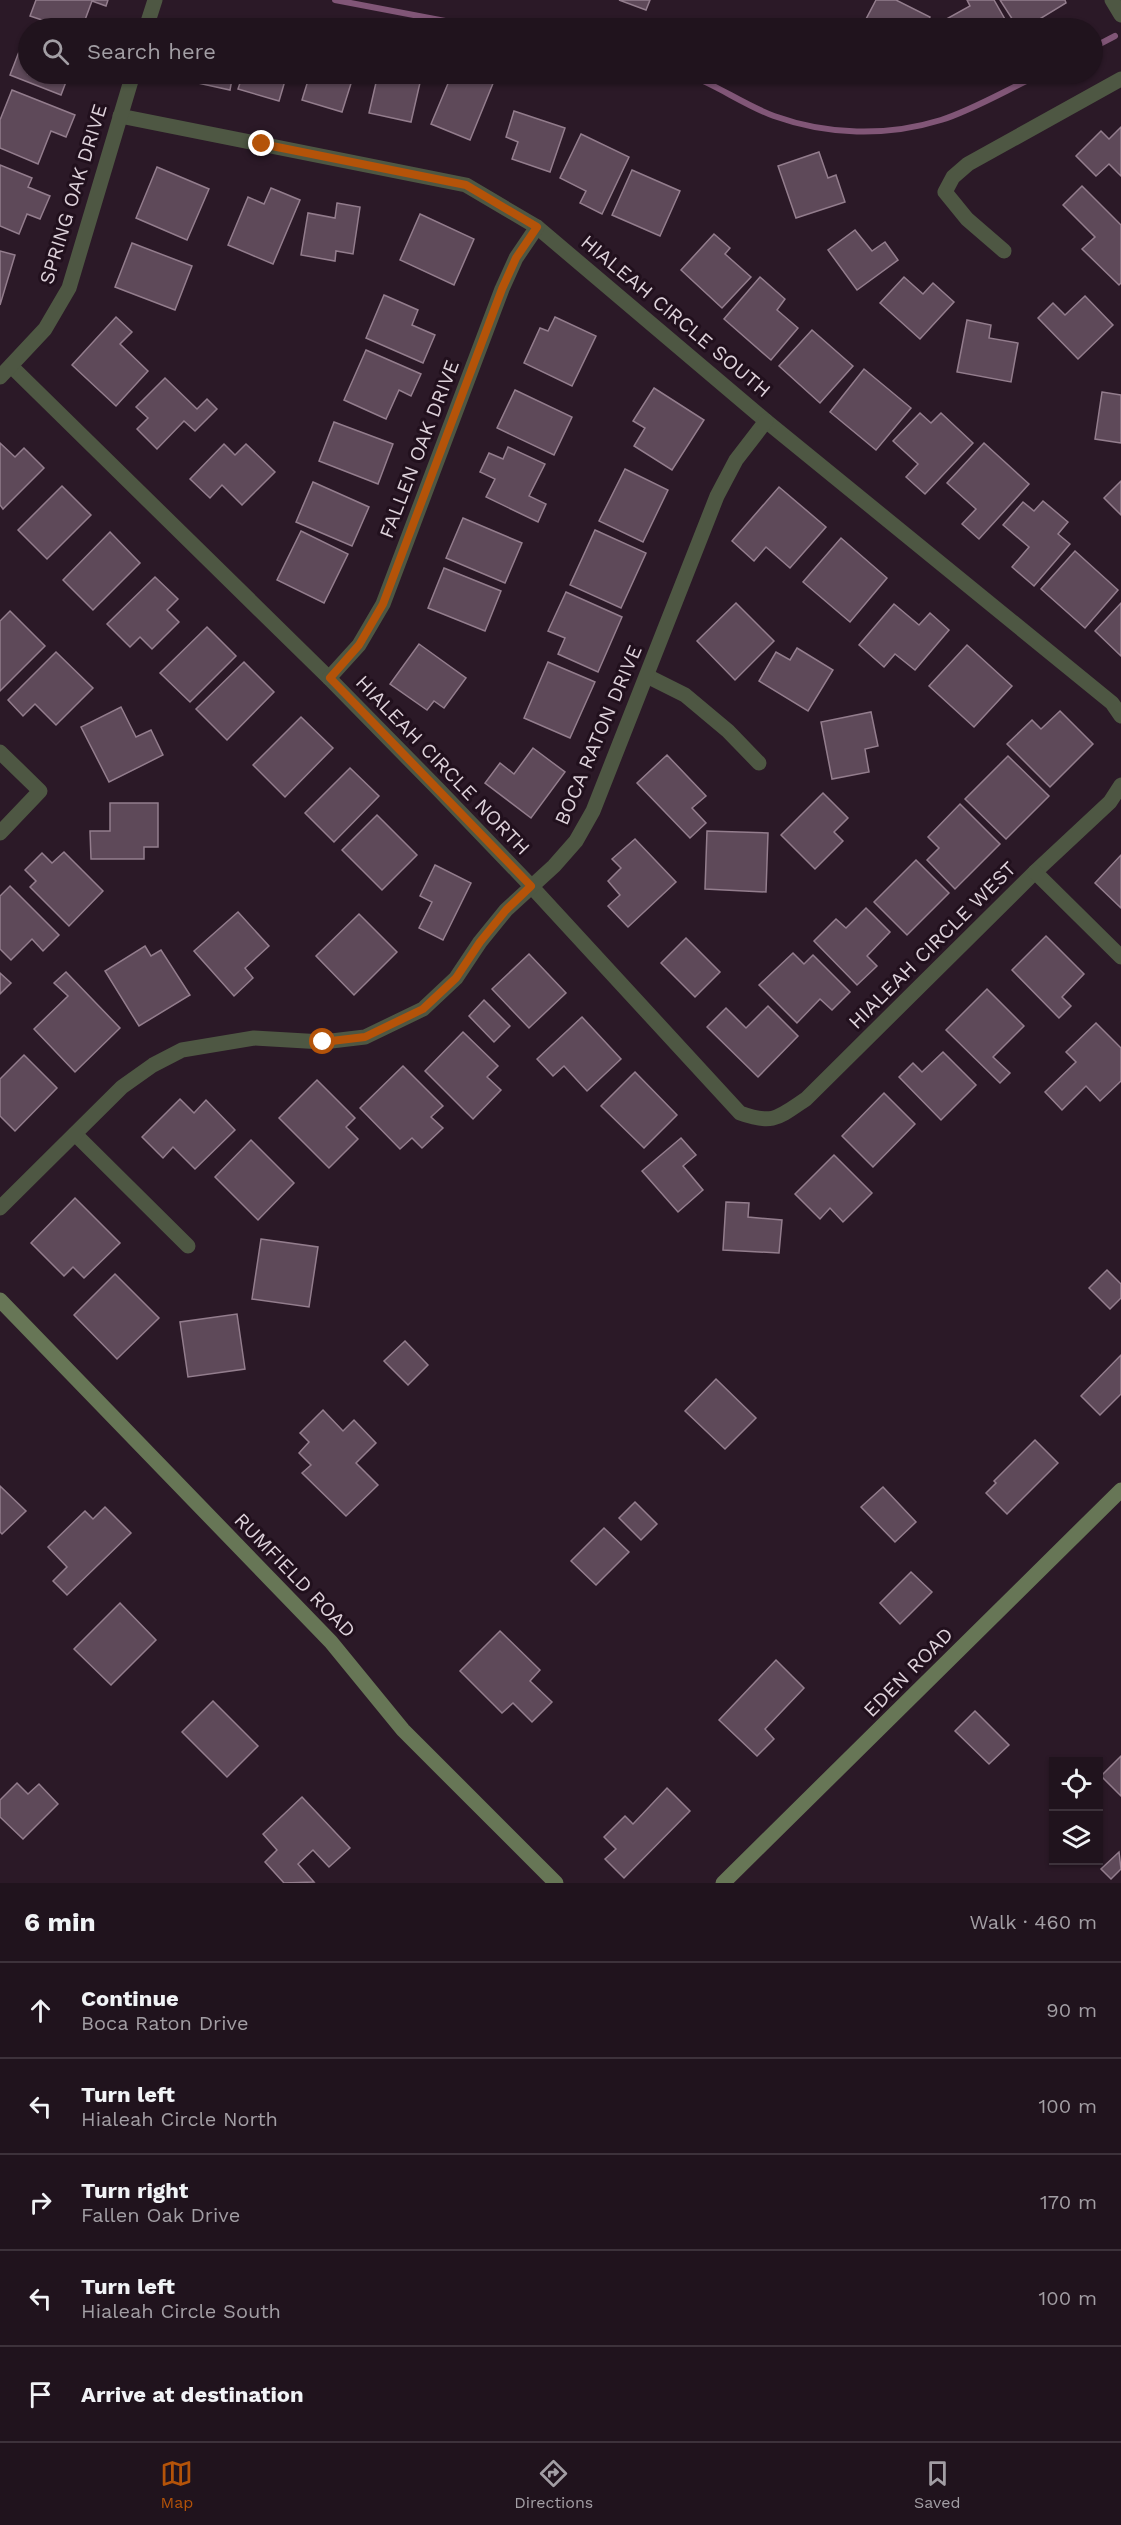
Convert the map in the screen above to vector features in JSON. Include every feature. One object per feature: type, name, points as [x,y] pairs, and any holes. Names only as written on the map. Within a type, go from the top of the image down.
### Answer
[{"type":"main road","name":"RUMFIELD ROAD","points":[[0,1300],[331,1642],[403,1730],[555,1883]]},
{"type":"main road","name":"EDEN ROAD","points":[[723,1883],[1121,1490]]},
{"type":"street","points":[[149,18],[155,0]]},
{"type":"street","points":[[1112,0],[1121,15]]},
{"type":"street","points":[[1004,251],[967,219],[945,192],[953,177],[968,164],[1121,79]]},
{"type":"street","name":"SPRING OAK DRIVE","points":[[0,377],[45,329],[69,288],[130,84]]},
{"type":"street","name":"HIALEAH CIRCLE SOUTH","points":[[120,116],[466,185],[537,227],[766,421],[1112,703],[1121,716]]},
{"type":"street","name":"FALLEN OAK DRIVE","points":[[330,678],[359,645],[383,604],[502,289],[516,258],[537,227]]},
{"type":"street","name":"HIALEAH CIRCLE NORTH","points":[[11,366],[330,678],[531,886],[715,1088],[740,1113],[762,1120]]},
{"type":"street","name":"BOCA RATON DRIVE","points":[[0,1208],[122,1087],[153,1065],[182,1050],[254,1038],[323,1042],[365,1037],[423,1009],[456,978],[486,934],[506,910],[554,866],[576,842],[593,811],[717,496],[736,460],[766,421]]},
{"type":"street","points":[[647,676],[685,695],[728,731],[759,763]]},
{"type":"street","points":[[0,752],[40,791],[0,833]]},
{"type":"street","name":"HIALEAH CIRCLE WEST","points":[[762,1120],[782,1115],[806,1099],[1035,872],[1110,802],[1121,785]]},
{"type":"street","points":[[1035,872],[1121,957]]},
{"type":"street","points":[[75,1134],[188,1246]]},
{"type":"building","points":[[36,0],[108,0],[106,6],[92,1],[86,18],[30,16]]},
{"type":"building","points":[[619,0],[650,0],[646,10]]},
{"type":"building","points":[[876,0],[896,0],[930,17],[929,18],[867,18]]},
{"type":"building","points":[[967,0],[994,0],[1004,18],[948,18],[970,6]]},
{"type":"building","points":[[1000,0],[1065,0],[1066,3],[1041,18],[1012,18]]},
{"type":"building","points":[[18,54],[18,78],[10,75]]},
{"type":"building","points":[[33,84],[65,84],[61,95]]},
{"type":"building","points":[[202,84],[231,84],[230,90]]},
{"type":"building","points":[[240,84],[284,84],[279,101],[238,89]]},
{"type":"building","points":[[307,84],[351,84],[342,112],[302,100]]},
{"type":"building","points":[[376,84],[420,84],[411,122],[369,113]]},
{"type":"building","points":[[448,84],[493,84],[470,140],[431,124]]},
{"type":"building","points":[[12,90],[75,115],[66,137],[51,131],[38,164],[0,148],[0,120]]},
{"type":"building","points":[[514,111],[565,128],[550,172],[512,159],[518,142],[506,137]]},
{"type":"building","points":[[1121,127],[1121,176],[1109,164],[1096,176],[1076,156],[1101,131],[1109,139]]},
{"type":"building","points":[[581,134],[629,157],[602,214],[580,203],[586,191],[560,178]]},
{"type":"building","points":[[819,152],[828,178],[836,175],[845,202],[796,218],[778,166]]},
{"type":"building","points":[[0,165],[32,178],[28,187],[50,196],[40,219],[27,214],[19,234],[0,226]]},
{"type":"building","points":[[157,167],[209,189],[187,240],[136,218]]},
{"type":"building","points":[[632,170],[680,191],[660,236],[612,215]]},
{"type":"building","points":[[1082,186],[1121,225],[1121,283],[1119,285],[1082,249],[1095,237],[1063,205]]},
{"type":"building","points":[[271,188],[300,200],[273,264],[228,245],[248,197],[264,204]]},
{"type":"building","points":[[337,203],[360,207],[353,254],[336,251],[335,261],[301,255],[308,213],[335,218]]},
{"type":"building","points":[[420,214],[474,239],[454,285],[400,260]]},
{"type":"building","points":[[855,230],[872,251],[885,242],[898,260],[857,290],[828,250]]},
{"type":"building","points":[[714,234],[730,248],[725,254],[751,277],[722,308],[681,270]]},
{"type":"building","points":[[132,243],[192,266],[175,310],[115,287]]},
{"type":"building","points":[[0,251],[15,255],[0,305]]},
{"type":"building","points":[[760,277],[785,299],[777,310],[798,328],[771,360],[724,319]]},
{"type":"building","points":[[904,277],[923,294],[933,283],[954,302],[920,339],[880,303]]},
{"type":"building","points":[[384,295],[418,310],[412,325],[435,335],[423,363],[366,338]]},
{"type":"building","points":[[1085,296],[1113,325],[1078,359],[1038,318],[1053,303],[1065,315]]},
{"type":"building","points":[[116,317],[132,332],[120,344],[148,371],[116,406],[72,365]]},
{"type":"building","points":[[555,317],[596,336],[572,386],[524,363],[540,328],[548,331]]},
{"type":"building","points":[[967,320],[991,325],[989,338],[1018,343],[1011,382],[957,372]]},
{"type":"building","points":[[812,330],[853,366],[820,403],[779,366]]},
{"type":"building","points":[[366,350],[421,374],[411,396],[399,390],[386,419],[344,400]]},
{"type":"building","points":[[864,369],[911,408],[876,450],[830,412]]},
{"type":"building","points":[[165,378],[197,409],[207,399],[217,409],[195,431],[184,421],[157,449],[137,429],[148,418],[136,407]]},
{"type":"building","points":[[654,388],[704,420],[672,470],[634,446],[645,428],[633,421]]},
{"type":"building","points":[[515,390],[572,417],[554,455],[497,428]]},
{"type":"building","points":[[1102,392],[1121,395],[1121,443],[1095,439]]},
{"type":"building","points":[[920,413],[931,423],[941,413],[973,443],[925,494],[906,477],[918,464],[893,441]]},
{"type":"building","points":[[334,422],[393,444],[378,484],[319,461]]},
{"type":"building","points":[[0,443],[15,457],[24,448],[44,468],[3,509],[0,505]]},
{"type":"building","points":[[984,443],[1029,484],[979,539],[962,524],[976,509],[947,483]]},
{"type":"building","points":[[224,444],[235,455],[246,444],[275,472],[242,505],[222,485],[210,498],[190,479]]},
{"type":"building","points":[[508,447],[545,464],[529,496],[546,504],[538,522],[486,497],[495,479],[480,472],[489,453],[503,459]]},
{"type":"building","points":[[625,469],[668,490],[643,542],[599,521]]},
{"type":"building","points":[[1121,481],[1121,515],[1104,498]]},
{"type":"building","points":[[313,482],[369,507],[352,546],[296,522]]},
{"type":"building","points":[[62,486],[91,515],[47,559],[18,530]]},
{"type":"building","points":[[779,487],[826,527],[790,568],[766,547],[754,561],[732,541]]},
{"type":"building","points":[[1043,501],[1068,522],[1058,534],[1070,544],[1034,586],[1012,567],[1029,547],[1003,525],[1023,502],[1034,511]]},
{"type":"building","points":[[463,518],[522,543],[505,583],[446,558]]},
{"type":"building","points":[[595,530],[646,553],[621,608],[570,585]]},
{"type":"building","points":[[301,531],[348,554],[324,603],[277,580]]},
{"type":"building","points":[[110,532],[140,563],[93,610],[63,580]]},
{"type":"building","points":[[841,538],[887,578],[850,622],[803,582]]},
{"type":"building","points":[[1075,551],[1118,590],[1085,628],[1041,589]]},
{"type":"building","points":[[444,568],[501,591],[485,631],[428,608]]},
{"type":"building","points":[[155,577],[178,599],[167,610],[179,622],[152,649],[140,637],[130,647],[107,624]]},
{"type":"building","points":[[566,592],[622,617],[598,672],[558,654],[565,638],[548,631]]},
{"type":"building","points":[[736,603],[774,641],[735,680],[697,641]]},
{"type":"building","points":[[1121,603],[1121,656],[1095,631]]},
{"type":"building","points":[[894,604],[919,625],[930,613],[949,630],[915,670],[895,654],[884,667],[859,645]]},
{"type":"building","points":[[10,611],[45,646],[0,691],[0,621]]},
{"type":"building","points":[[207,627],[236,656],[190,702],[160,673]]},
{"type":"building","points":[[419,644],[466,678],[444,708],[434,701],[427,710],[390,684]]},
{"type":"building","points":[[967,645],[1012,686],[974,727],[929,686]]},
{"type":"building","points":[[797,648],[833,670],[808,711],[759,681],[776,652],[790,660]]},
{"type":"building","points":[[56,652],[93,688],[56,725],[35,704],[23,716],[8,700]]},
{"type":"building","points":[[244,662],[274,692],[227,740],[196,709]]},
{"type":"building","points":[[548,662],[595,682],[570,738],[524,718]]},
{"type":"building","points":[[121,707],[136,737],[151,730],[163,755],[109,782],[81,727]]},
{"type":"building","points":[[1060,711],[1093,744],[1050,787],[1007,744],[1032,720],[1041,729]]},
{"type":"building","points":[[871,712],[878,746],[865,749],[869,772],[832,779],[821,722]]},
{"type":"building","points":[[301,717],[333,748],[285,797],[253,765]]},
{"type":"building","points":[[533,748],[565,772],[531,818],[485,783],[500,763],[514,774]]},
{"type":"building","points":[[667,755],[706,796],[692,808],[706,823],[690,838],[637,783]]},
{"type":"building","points":[[1008,756],[1049,796],[1006,839],[965,799]]},
{"type":"building","points":[[350,768],[379,796],[334,842],[305,813]]},
{"type":"building","points":[[823,793],[848,818],[834,832],[843,841],[815,869],[781,835]]},
{"type":"building","points":[[110,803],[158,803],[158,847],[144,847],[144,859],[91,859],[90,831],[110,831]]},
{"type":"building","points":[[960,804],[1000,844],[955,889],[927,860],[939,848],[928,837]]},
{"type":"building","points":[[377,815],[417,855],[382,890],[342,850]]},
{"type":"building","points":[[707,831],[768,833],[766,892],[705,889]]},
{"type":"building","points":[[635,839],[676,882],[628,927],[608,906],[620,895],[608,881],[621,868],[612,859]]},
{"type":"building","points":[[64,852],[103,891],[69,926],[30,887],[36,881],[25,870],[42,853],[52,863]]},
{"type":"building","points":[[1121,855],[1121,908],[1095,883]]},
{"type":"building","points":[[916,860],[949,893],[907,935],[874,902]]},
{"type":"building","points":[[435,865],[471,883],[443,940],[419,928],[432,902],[420,896]]},
{"type":"building","points":[[10,886],[59,935],[43,951],[32,939],[11,960],[0,949],[0,896]]},
{"type":"building","points":[[866,908],[890,932],[867,956],[877,966],[857,985],[814,941],[836,919],[846,928]]},
{"type":"building","points":[[238,912],[269,946],[245,968],[253,978],[234,996],[194,951]]},
{"type":"building","points":[[359,914],[397,952],[354,995],[316,956]]},
{"type":"building","points":[[1046,936],[1084,974],[1062,997],[1071,1006],[1059,1018],[1012,970]]},
{"type":"building","points":[[686,938],[720,972],[695,997],[661,963]]},
{"type":"building","points":[[145,946],[151,956],[161,950],[190,995],[139,1026],[105,971]]},
{"type":"building","points":[[793,953],[804,964],[813,955],[850,992],[832,1010],[820,999],[797,1023],[759,985]]},
{"type":"building","points":[[529,954],[566,993],[529,1028],[492,989]]},
{"type":"building","points":[[66,972],[120,1028],[75,1072],[34,1029],[68,996],[54,983]]},
{"type":"building","points":[[0,973],[11,983],[0,994]]},
{"type":"building","points":[[987,989],[1024,1026],[993,1057],[1010,1073],[1000,1083],[946,1030]]},
{"type":"building","points":[[484,1000],[510,1026],[494,1042],[469,1016]]},
{"type":"building","points":[[768,1006],[798,1036],[758,1077],[707,1027],[726,1008],[746,1028]]},
{"type":"building","points":[[582,1017],[621,1059],[587,1091],[564,1066],[553,1076],[537,1059]]},
{"type":"building","points":[[1096,1023],[1121,1048],[1121,1081],[1100,1101],[1086,1086],[1062,1110],[1045,1092],[1076,1062],[1066,1052]]},
{"type":"building","points":[[463,1032],[498,1066],[487,1077],[501,1090],[473,1119],[425,1071]]},
{"type":"building","points":[[943,1052],[976,1085],[941,1120],[899,1077],[913,1063],[922,1072]]},
{"type":"building","points":[[24,1055],[57,1088],[15,1131],[0,1116],[0,1079]]},
{"type":"building","points":[[403,1066],[443,1106],[431,1117],[443,1128],[422,1148],[412,1138],[400,1149],[360,1108]]},
{"type":"building","points":[[635,1072],[677,1115],[644,1148],[601,1106]]},
{"type":"building","points":[[317,1080],[355,1118],[346,1127],[358,1139],[329,1168],[279,1118]]},
{"type":"building","points":[[884,1093],[915,1124],[873,1167],[842,1136]]},
{"type":"building","points":[[180,1099],[194,1113],[206,1100],[235,1130],[195,1169],[173,1147],[163,1158],[142,1137]]},
{"type":"building","points":[[681,1138],[696,1155],[683,1166],[703,1190],[678,1212],[642,1171]]},
{"type":"building","points":[[251,1140],[294,1183],[258,1220],[215,1177]]},
{"type":"building","points":[[834,1155],[872,1193],[843,1222],[830,1208],[820,1219],[795,1194]]},
{"type":"building","points":[[75,1198],[120,1243],[84,1278],[73,1267],[64,1276],[31,1243]]},
{"type":"building","points":[[726,1202],[749,1203],[748,1217],[782,1220],[779,1253],[723,1250]]},
{"type":"building","points":[[261,1239],[318,1247],[309,1307],[252,1299]]},
{"type":"building","points":[[1107,1270],[1121,1284],[1121,1298],[1110,1309],[1089,1288]]},
{"type":"building","points":[[115,1274],[159,1318],[117,1359],[74,1315]]},
{"type":"building","points":[[237,1314],[245,1369],[188,1377],[180,1322]]},
{"type":"building","points":[[405,1341],[428,1365],[408,1385],[384,1361]]},
{"type":"building","points":[[1121,1355],[1121,1394],[1100,1415],[1081,1396]]},
{"type":"building","points":[[716,1379],[756,1418],[725,1449],[685,1411]]},
{"type":"building","points":[[323,1410],[343,1431],[354,1420],[376,1443],[356,1463],[378,1485],[346,1516],[302,1473],[311,1465],[299,1453],[309,1442],[300,1433]]},
{"type":"building","points":[[1035,1440],[1058,1463],[1007,1514],[986,1493],[996,1483],[994,1481]]},
{"type":"building","points":[[0,1486],[26,1511],[2,1534],[0,1532]]},
{"type":"building","points":[[883,1487],[916,1522],[895,1542],[861,1507]]},
{"type":"building","points":[[635,1502],[657,1524],[641,1540],[619,1518]]},
{"type":"building","points":[[105,1507],[131,1533],[67,1595],[53,1581],[67,1567],[48,1547],[85,1511],[93,1519]]},
{"type":"building","points":[[604,1528],[629,1552],[596,1585],[571,1561]]},
{"type":"building","points":[[911,1572],[932,1592],[900,1624],[880,1603]]},
{"type":"building","points":[[120,1603],[156,1640],[111,1685],[74,1649]]},
{"type":"building","points":[[500,1631],[540,1670],[530,1681],[552,1702],[532,1722],[513,1703],[502,1713],[460,1671]]},
{"type":"building","points":[[776,1660],[804,1688],[765,1729],[774,1739],[757,1756],[719,1720]]},
{"type":"building","points":[[213,1701],[258,1746],[227,1777],[182,1732]]},
{"type":"building","points":[[975,1711],[1009,1745],[989,1764],[955,1731]]},
{"type":"building","points":[[1121,1756],[1121,1796],[1103,1778],[1103,1774]]},
{"type":"building","points":[[17,1783],[28,1794],[39,1784],[58,1804],[23,1839],[0,1817],[0,1800]]},
{"type":"building","points":[[667,1788],[690,1811],[624,1878],[605,1859],[616,1849],[604,1837],[625,1816],[633,1824]]},
{"type":"building","points":[[302,1797],[350,1848],[329,1867],[313,1850],[298,1864],[314,1882],[284,1883],[265,1862],[277,1850],[263,1834]]},
{"type":"building","points":[[1119,1852],[1121,1869],[1111,1879],[1101,1869]]},
{"type":"waterway","points":[[335,0],[430,18]]},
{"type":"waterway","points":[[1103,42],[1115,36]]},
{"type":"waterway","points":[[709,84],[774,116],[815,127],[857,132],[899,129],[941,120],[979,105],[1021,84]]},
{"type":"route","points":[[262,144],[466,185],[537,227],[516,258],[502,289],[383,604],[359,645],[330,678],[531,886],[506,910],[480,942],[456,978],[423,1009],[365,1037],[323,1042]]}]
